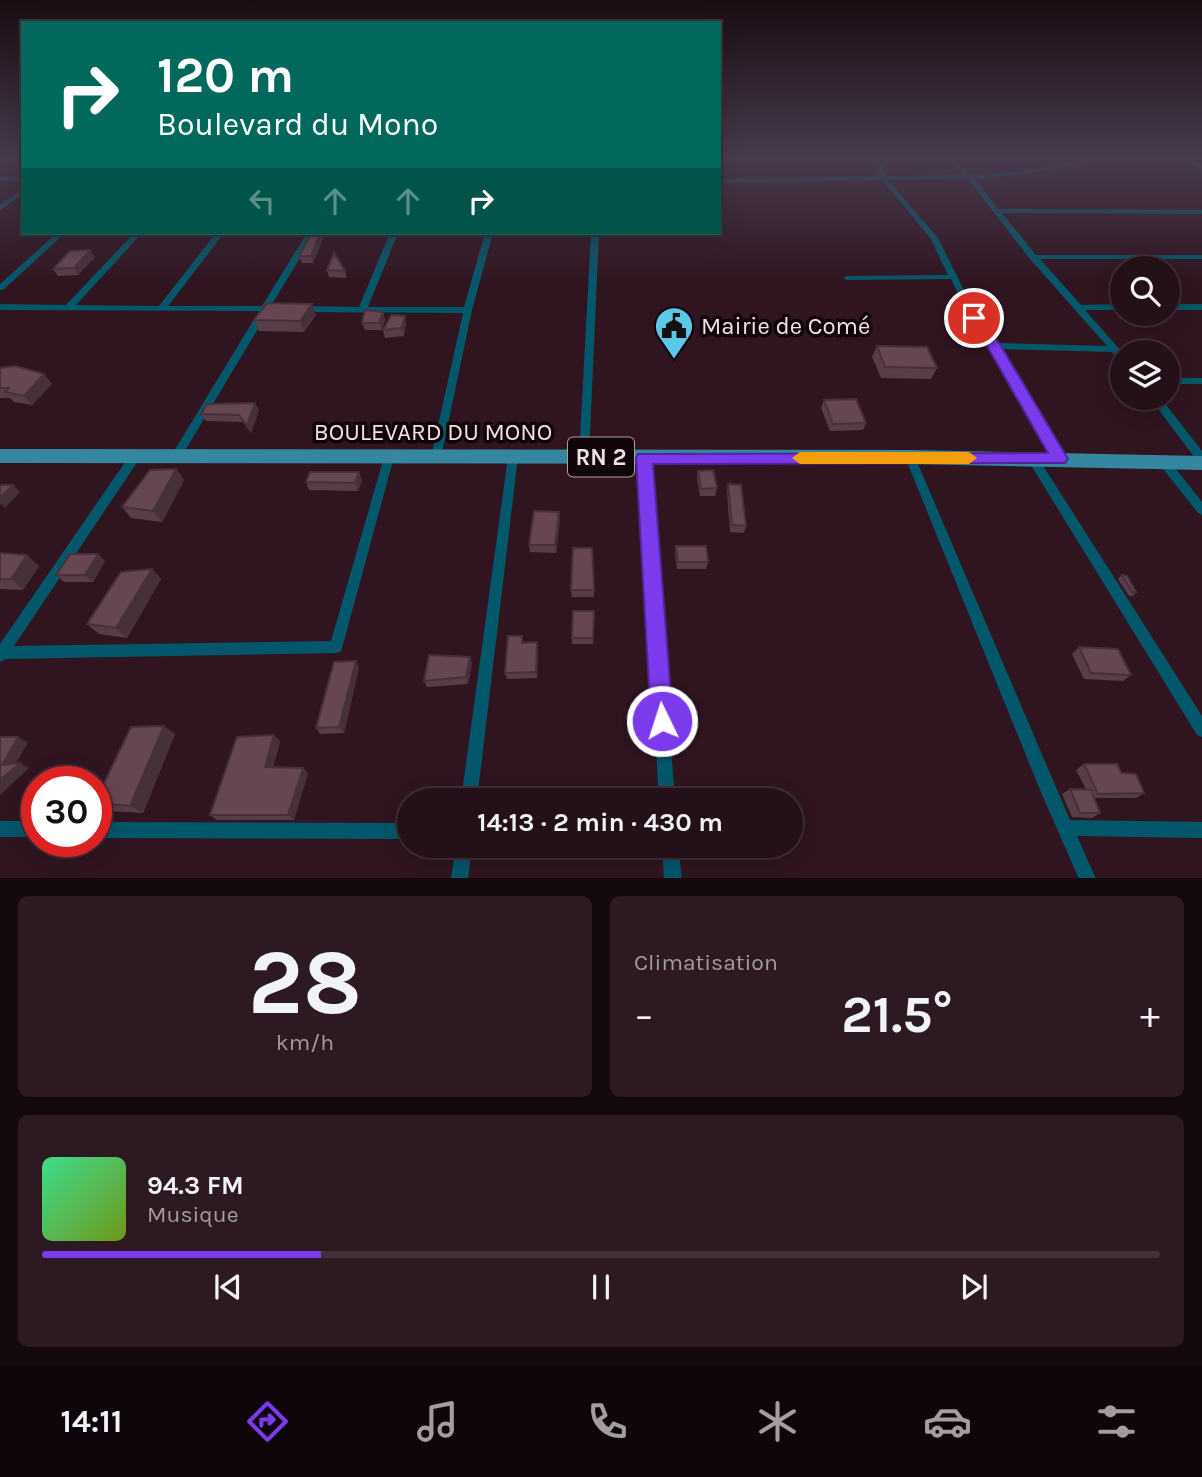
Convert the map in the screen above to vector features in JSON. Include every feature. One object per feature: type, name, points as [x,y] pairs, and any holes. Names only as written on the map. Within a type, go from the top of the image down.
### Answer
[{"type":"main road","name":"BOULEVARD DU MONO","points":[[0,456],[909,457],[1202,461]]},
{"type":"street","points":[[902,200],[934,238],[974,318],[994,346],[1060,459]]},
{"type":"street","points":[[988,200],[1033,257],[1110,345]]},
{"type":"street","points":[[996,211],[1202,212]]},
{"type":"street","points":[[0,288],[59,235]]},
{"type":"street","points":[[69,307],[136,235]]},
{"type":"street","points":[[162,308],[218,235]]},
{"type":"street","points":[[176,456],[310,235]]},
{"type":"street","points":[[362,310],[393,235]]},
{"type":"street","points":[[436,457],[468,310],[488,235]]},
{"type":"street","points":[[584,457],[595,235]]},
{"type":"street","points":[[1033,257],[1202,257]]},
{"type":"street","points":[[847,278],[953,277]]},
{"type":"street","points":[[0,307],[468,310]]},
{"type":"street","points":[[1077,308],[1110,307]]},
{"type":"street","points":[[1180,307],[1202,307]]},
{"type":"street","points":[[994,346],[1110,349]]},
{"type":"street","points":[[1180,381],[1202,381]]},
{"type":"street","points":[[1164,410],[1202,461]]},
{"type":"street","points":[[1,655],[136,455]]},
{"type":"street","points":[[1,655],[336,647],[389,457]]},
{"type":"street","points":[[471,788],[513,457]]},
{"type":"street","points":[[909,457],[1088,878]]},
{"type":"street","points":[[644,458],[666,788]]},
{"type":"street","points":[[1033,459],[1202,730]]},
{"type":"street","points":[[1164,462],[1202,510]]},
{"type":"street","points":[[1065,828],[1202,830]]},
{"type":"street","points":[[0,829],[21,830]]},
{"type":"street","points":[[112,830],[397,831]]},
{"type":"street","points":[[459,878],[462,858]]},
{"type":"street","points":[[671,858],[673,878]]},
{"type":"building","points":[[311,235],[319,235],[311,256],[299,256]]},
{"type":"building","points":[[90,250],[74,268],[53,269],[70,251]]},
{"type":"building","points":[[334,253],[345,271],[327,270]]},
{"type":"building","points":[[267,303],[312,304],[300,321],[254,320]]},
{"type":"building","points":[[365,310],[383,312],[379,323],[362,323]]},
{"type":"building","points":[[391,315],[405,316],[402,328],[383,330]]},
{"type":"building","points":[[877,346],[927,347],[937,368],[885,367]]},
{"type":"building","points":[[15,366],[44,374],[24,396],[5,392],[9,388],[0,388],[0,368]]},
{"type":"building","points":[[856,399],[866,423],[833,424],[824,400]]},
{"type":"building","points":[[255,403],[247,425],[239,415],[201,414],[207,404]]},
{"type":"building","points":[[176,469],[153,511],[122,507],[150,470]]},
{"type":"building","points":[[713,470],[717,488],[701,489],[698,471]]},
{"type":"building","points":[[310,472],[359,472],[355,483],[306,482]]},
{"type":"building","points":[[728,484],[741,485],[746,526],[732,525]]},
{"type":"building","points":[[0,485],[13,485],[0,498]]},
{"type":"building","points":[[534,511],[559,512],[555,545],[529,545]]},
{"type":"building","points":[[676,546],[706,546],[708,562],[678,562]]},
{"type":"building","points":[[573,548],[592,548],[594,590],[571,590]]},
{"type":"building","points":[[0,553],[27,555],[11,579],[0,579]]},
{"type":"building","points":[[70,554],[98,554],[85,575],[56,575]]},
{"type":"building","points":[[152,569],[116,628],[87,624],[121,572]]},
{"type":"building","points":[[1122,575],[1127,576],[1136,592],[1132,592]]},
{"type":"building","points":[[573,611],[594,611],[593,638],[572,638]]},
{"type":"building","points":[[508,636],[522,636],[522,643],[537,642],[536,672],[505,673]]},
{"type":"building","points":[[1079,647],[1118,649],[1131,675],[1091,673]]},
{"type":"building","points":[[429,655],[470,657],[466,677],[424,681]]},
{"type":"building","points":[[356,661],[339,727],[316,728],[334,662]]},
{"type":"building","points":[[164,726],[130,806],[112,804],[112,767],[131,727]]},
{"type":"building","points":[[274,735],[265,767],[303,768],[288,815],[210,815],[237,737]]},
{"type":"building","points":[[0,737],[18,737],[2,765],[20,763],[0,780]]},
{"type":"building","points":[[1084,764],[1117,764],[1121,773],[1136,774],[1144,793],[1098,794]]},
{"type":"building","points":[[1070,789],[1091,790],[1100,813],[1080,813]]},
{"type":"slow traffic","points":[[800,458],[969,458]]},
{"type":"place","name":"Mairie de Comé","points":[[674,360]]},
{"type":"route","points":[[662,721],[644,458],[1060,459],[994,346],[974,318]]}]
